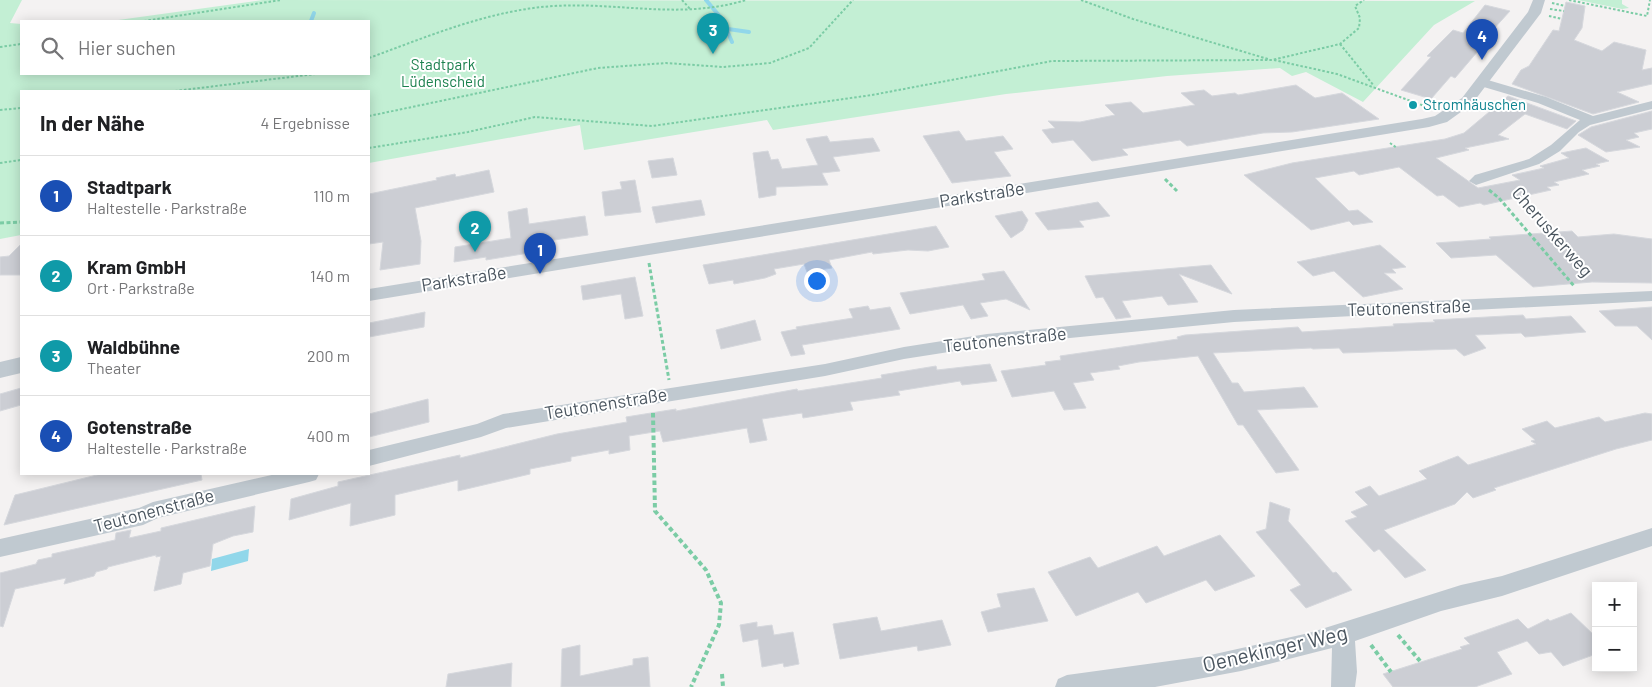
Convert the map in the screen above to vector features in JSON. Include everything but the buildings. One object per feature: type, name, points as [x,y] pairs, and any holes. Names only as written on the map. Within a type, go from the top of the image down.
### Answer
[{"type":"street","name":"Parkstraße","points":[[370,295],[1423,124],[1449,115],[1466,101],[1534,13],[1539,0]]},
{"type":"street","points":[[1481,82],[1542,100],[1592,120]]},
{"type":"street","name":"Cheruskerweg","points":[[1476,181],[1480,178],[1522,166],[1549,153],[1577,126],[1592,120],[1652,105]]},
{"type":"street","name":"Teutonenstraße","points":[[370,458],[480,430],[503,422],[570,409],[652,398],[825,370],[904,352],[987,340],[1243,316],[1652,296]]},
{"type":"street","points":[[0,370],[20,365]]},
{"type":"street","name":"Teutonenstraße","points":[[0,548],[143,516],[163,509],[305,475]]},
{"type":"street","name":"Oenekinger Weg","points":[[1067,687],[1242,660],[1353,631],[1477,590],[1502,586],[1652,537]]},
{"type":"street","points":[[1343,687],[1353,631]]},
{"type":"path","points":[[151,20],[281,0]]},
{"type":"path","points":[[682,0],[692,10]]},
{"type":"path","points":[[370,58],[472,22],[507,12],[554,6],[717,9],[746,0]]},
{"type":"path","points":[[370,116],[598,68],[658,63],[723,67],[770,62],[809,48],[854,0]]},
{"type":"path","points":[[1081,0],[1132,19],[1272,60],[1337,74],[1449,115]]},
{"type":"path","points":[[370,148],[468,132],[505,122],[535,117],[546,120],[652,126],[872,95],[1052,61],[1272,60],[1340,44],[1359,28],[1360,18],[1355,6],[1364,0]]},
{"type":"path","points":[[1569,0],[1647,16],[1650,0]]},
{"type":"path","points":[[0,47],[20,44]]},
{"type":"path","points":[[1340,44],[1376,88]]},
{"type":"path","points":[[183,90],[307,75]]},
{"type":"path","points":[[0,110],[20,108]]},
{"type":"path","points":[[0,163],[20,160]]},
{"type":"path","name":"Cheruskerweg","points":[[1476,181],[1499,198],[1586,300]]},
{"type":"path","points":[[0,223],[20,222]]},
{"type":"path","points":[[647,250],[672,394]]},
{"type":"path","points":[[652,398],[655,511],[706,570],[721,603],[719,625],[691,687]]},
{"type":"path","points":[[1385,620],[1420,661]]},
{"type":"path","name":"Oenekinger Weg","points":[[1353,631],[1375,643],[1370,645],[1391,672]]},
{"type":"path","points":[[722,674],[723,687]]},
{"type":"green space","name":"Stadtpark Lüdenscheid","points":[[0,0],[22,0],[10,23],[20,24],[20,75],[370,75],[370,20],[118,20],[263,0],[1475,1],[1434,25],[1363,102],[1306,72],[1292,76],[1280,68],[1167,76],[1006,94],[773,130],[767,120],[584,150],[580,125],[370,163],[370,90],[20,90],[20,235],[0,239]]},
{"type":"green space","points":[[1578,0],[1622,0],[1622,4],[1629,8],[1622,9]]},
{"type":"water","points":[[249,549],[248,561],[211,571],[212,559]]},
{"type":"waterway","points":[[706,0],[722,19],[727,30]]},
{"type":"waterway","points":[[311,20],[314,13]]},
{"type":"waterway","points":[[714,38],[727,30]]},
{"type":"waterway","points":[[727,30],[732,42]]},
{"type":"waterway","points":[[727,30],[749,32]]},
{"type":"place","name":"Waldbühne","points":[[713,54]]},
{"type":"place","name":"Gotenstraße","points":[[1482,60]]},
{"type":"place","name":"Stromhäuschen","points":[[1413,105]]},
{"type":"place","name":"Kram GmbH","points":[[475,252]]},
{"type":"place","name":"Stadtpark","points":[[540,274]]}]
